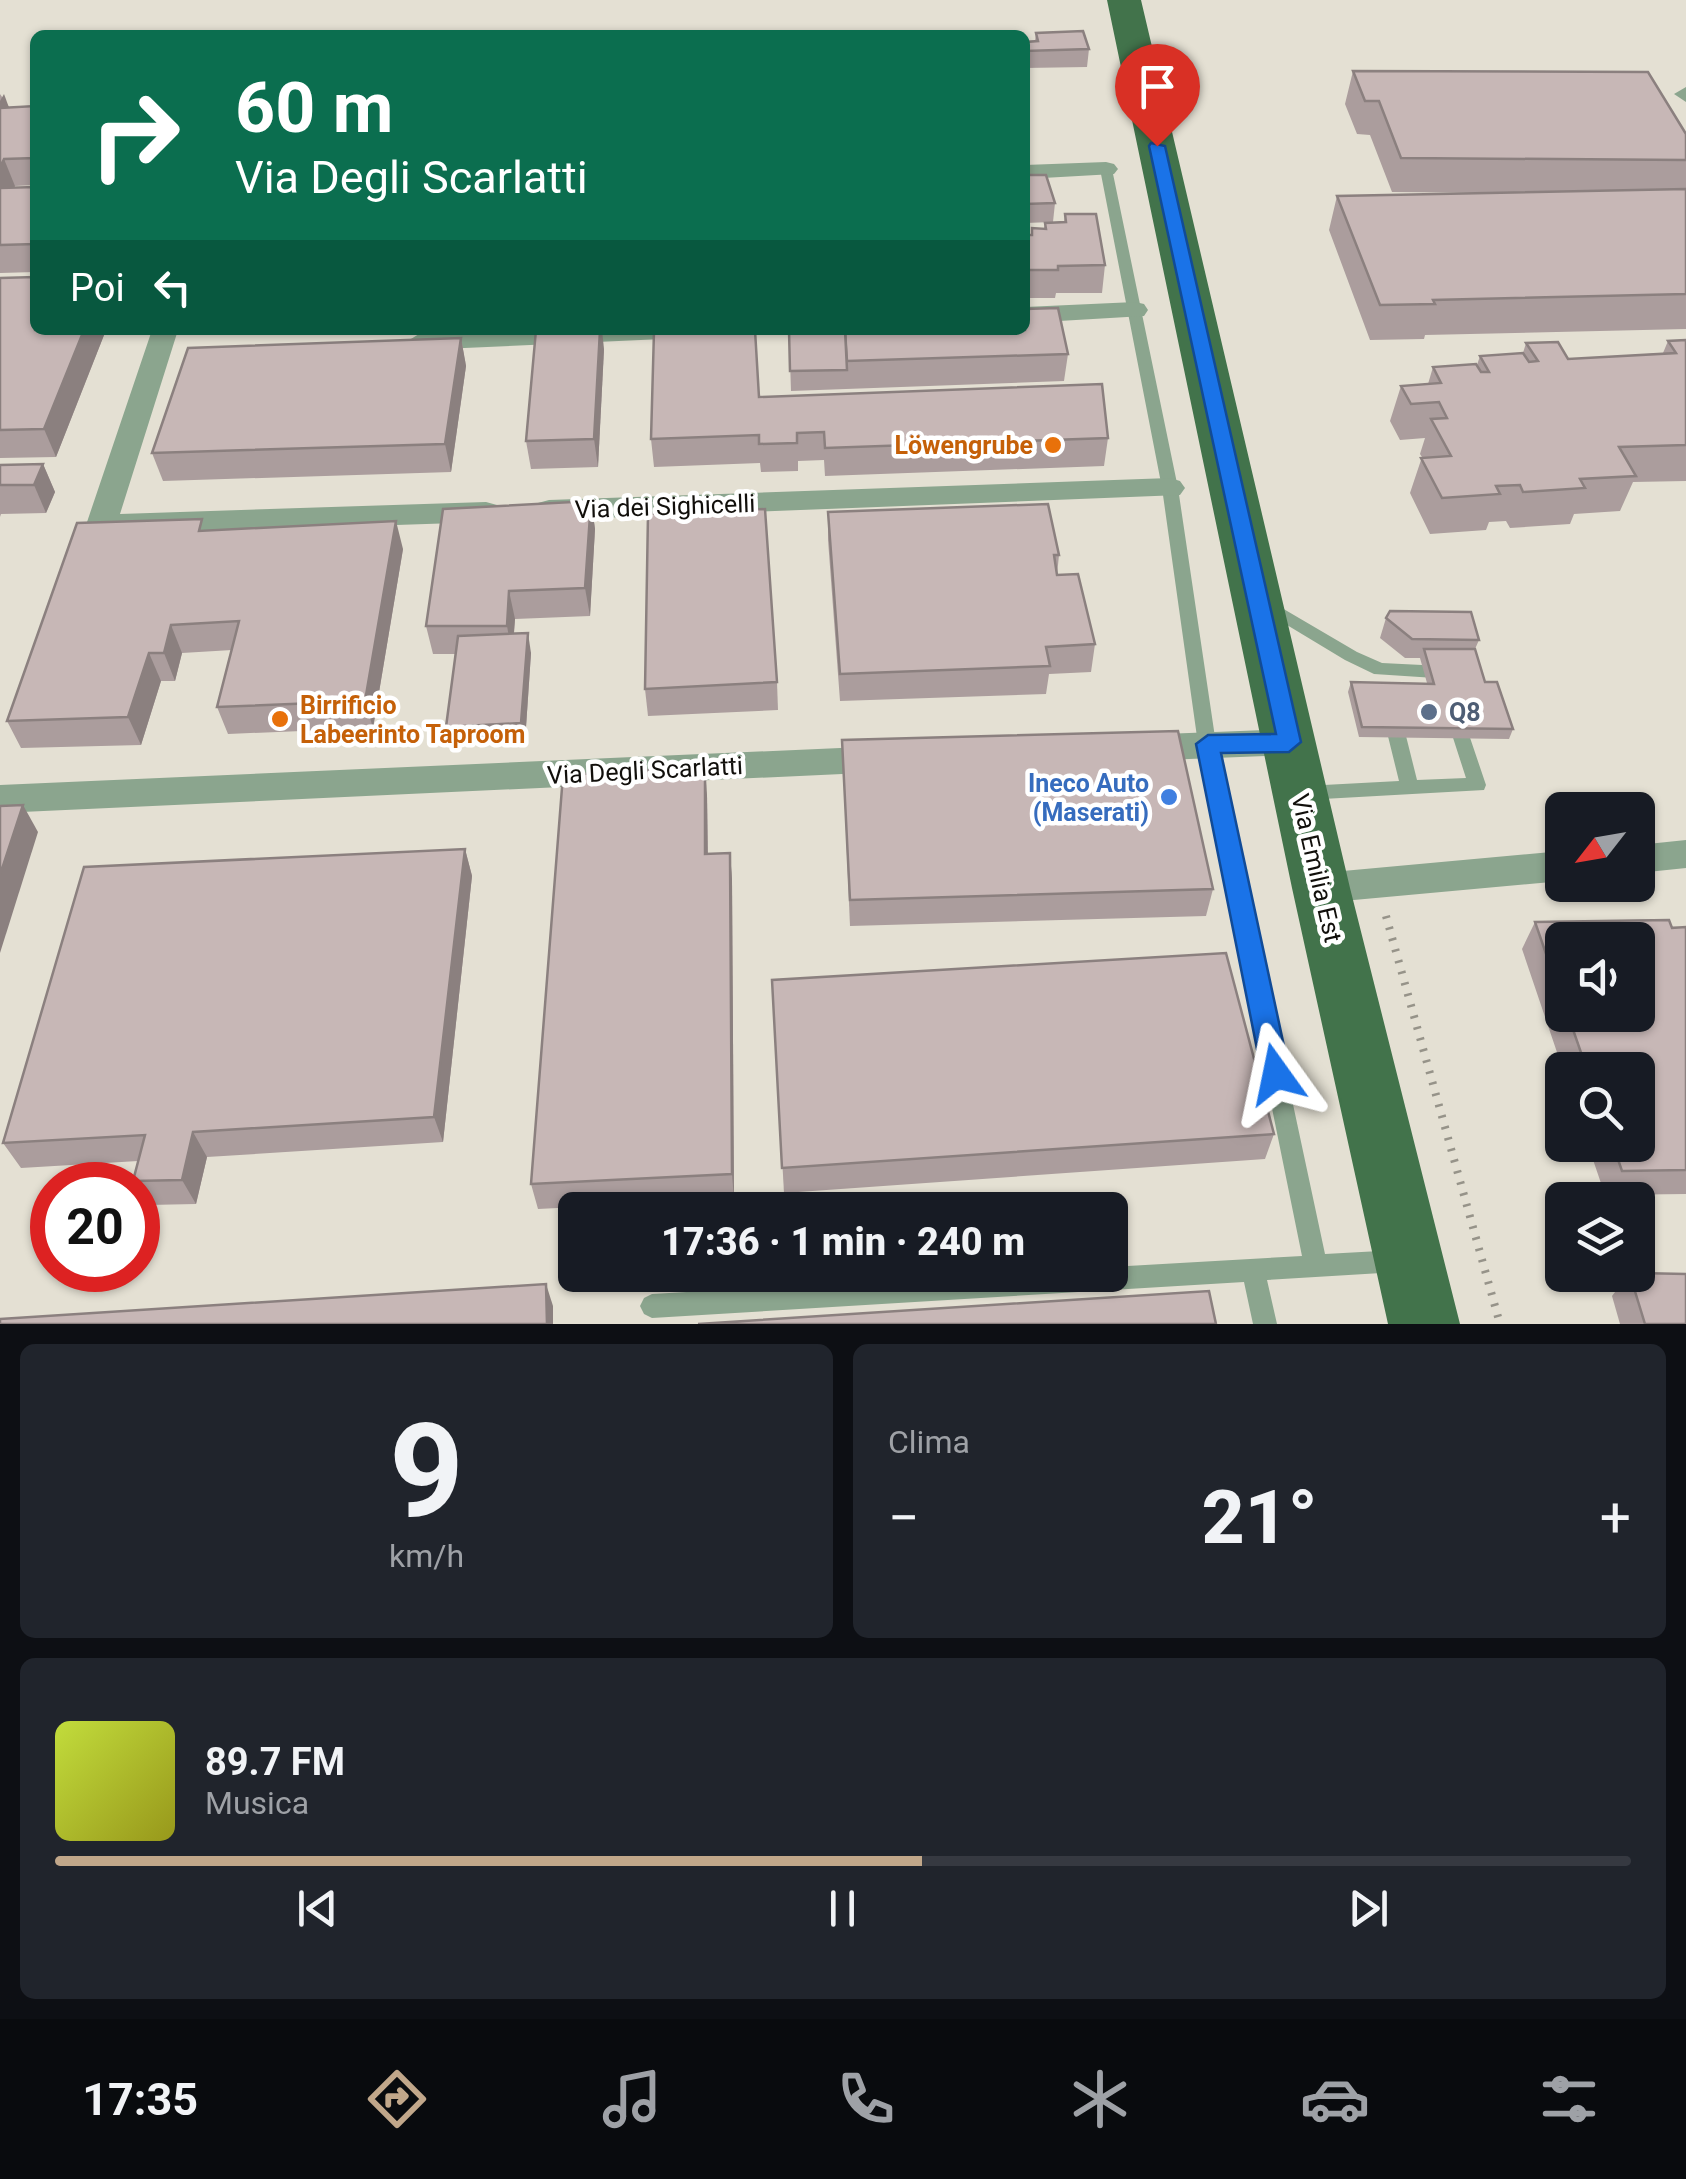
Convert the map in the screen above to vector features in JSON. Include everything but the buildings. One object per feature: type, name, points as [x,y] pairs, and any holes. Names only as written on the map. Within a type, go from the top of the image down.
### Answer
[{"type":"main road","name":"Via Emilia Est","points":[[1124,0],[1321,888],[1424,1324]]},
{"type":"street","points":[[1030,172],[1106,169]]},
{"type":"street","points":[[1030,315],[1136,310]]},
{"type":"street","points":[[391,343],[571,335]]},
{"type":"street","points":[[161,342],[196,351]]},
{"type":"street","name":"Via dei Sighicelli","points":[[161,342],[101,526],[1170,488]]},
{"type":"street","points":[[1108,749],[1289,742]]},
{"type":"street","name":"Via Degli Scarlatti","points":[[0,799],[910,758]]},
{"type":"street","points":[[1655,857],[1686,854]]},
{"type":"street","points":[[1321,888],[1545,868]]},
{"type":"lane","points":[[1106,169],[1170,488],[1208,744],[1316,1265]]},
{"type":"lane","points":[[1258,600],[1384,686],[1410,788]]},
{"type":"lane","points":[[1300,793],[1477,785],[1442,672],[1384,686]]},
{"type":"lane","points":[[652,1306],[1408,1260]]},
{"type":"lane","points":[[1252,1270],[1265,1324]]},
{"type":"place","name":"Löwengrube","points":[[1053,445]]},
{"type":"place","name":"Q8","points":[[1429,712]]},
{"type":"place","name":"Birrificio Labeerinto Taproom","points":[[280,719]]},
{"type":"place","name":"Ineco Auto (Maserati)","points":[[1169,797]]},
{"type":"route","points":[[1157,146],[1289,742],[1208,744],[1276,1074]]}]
